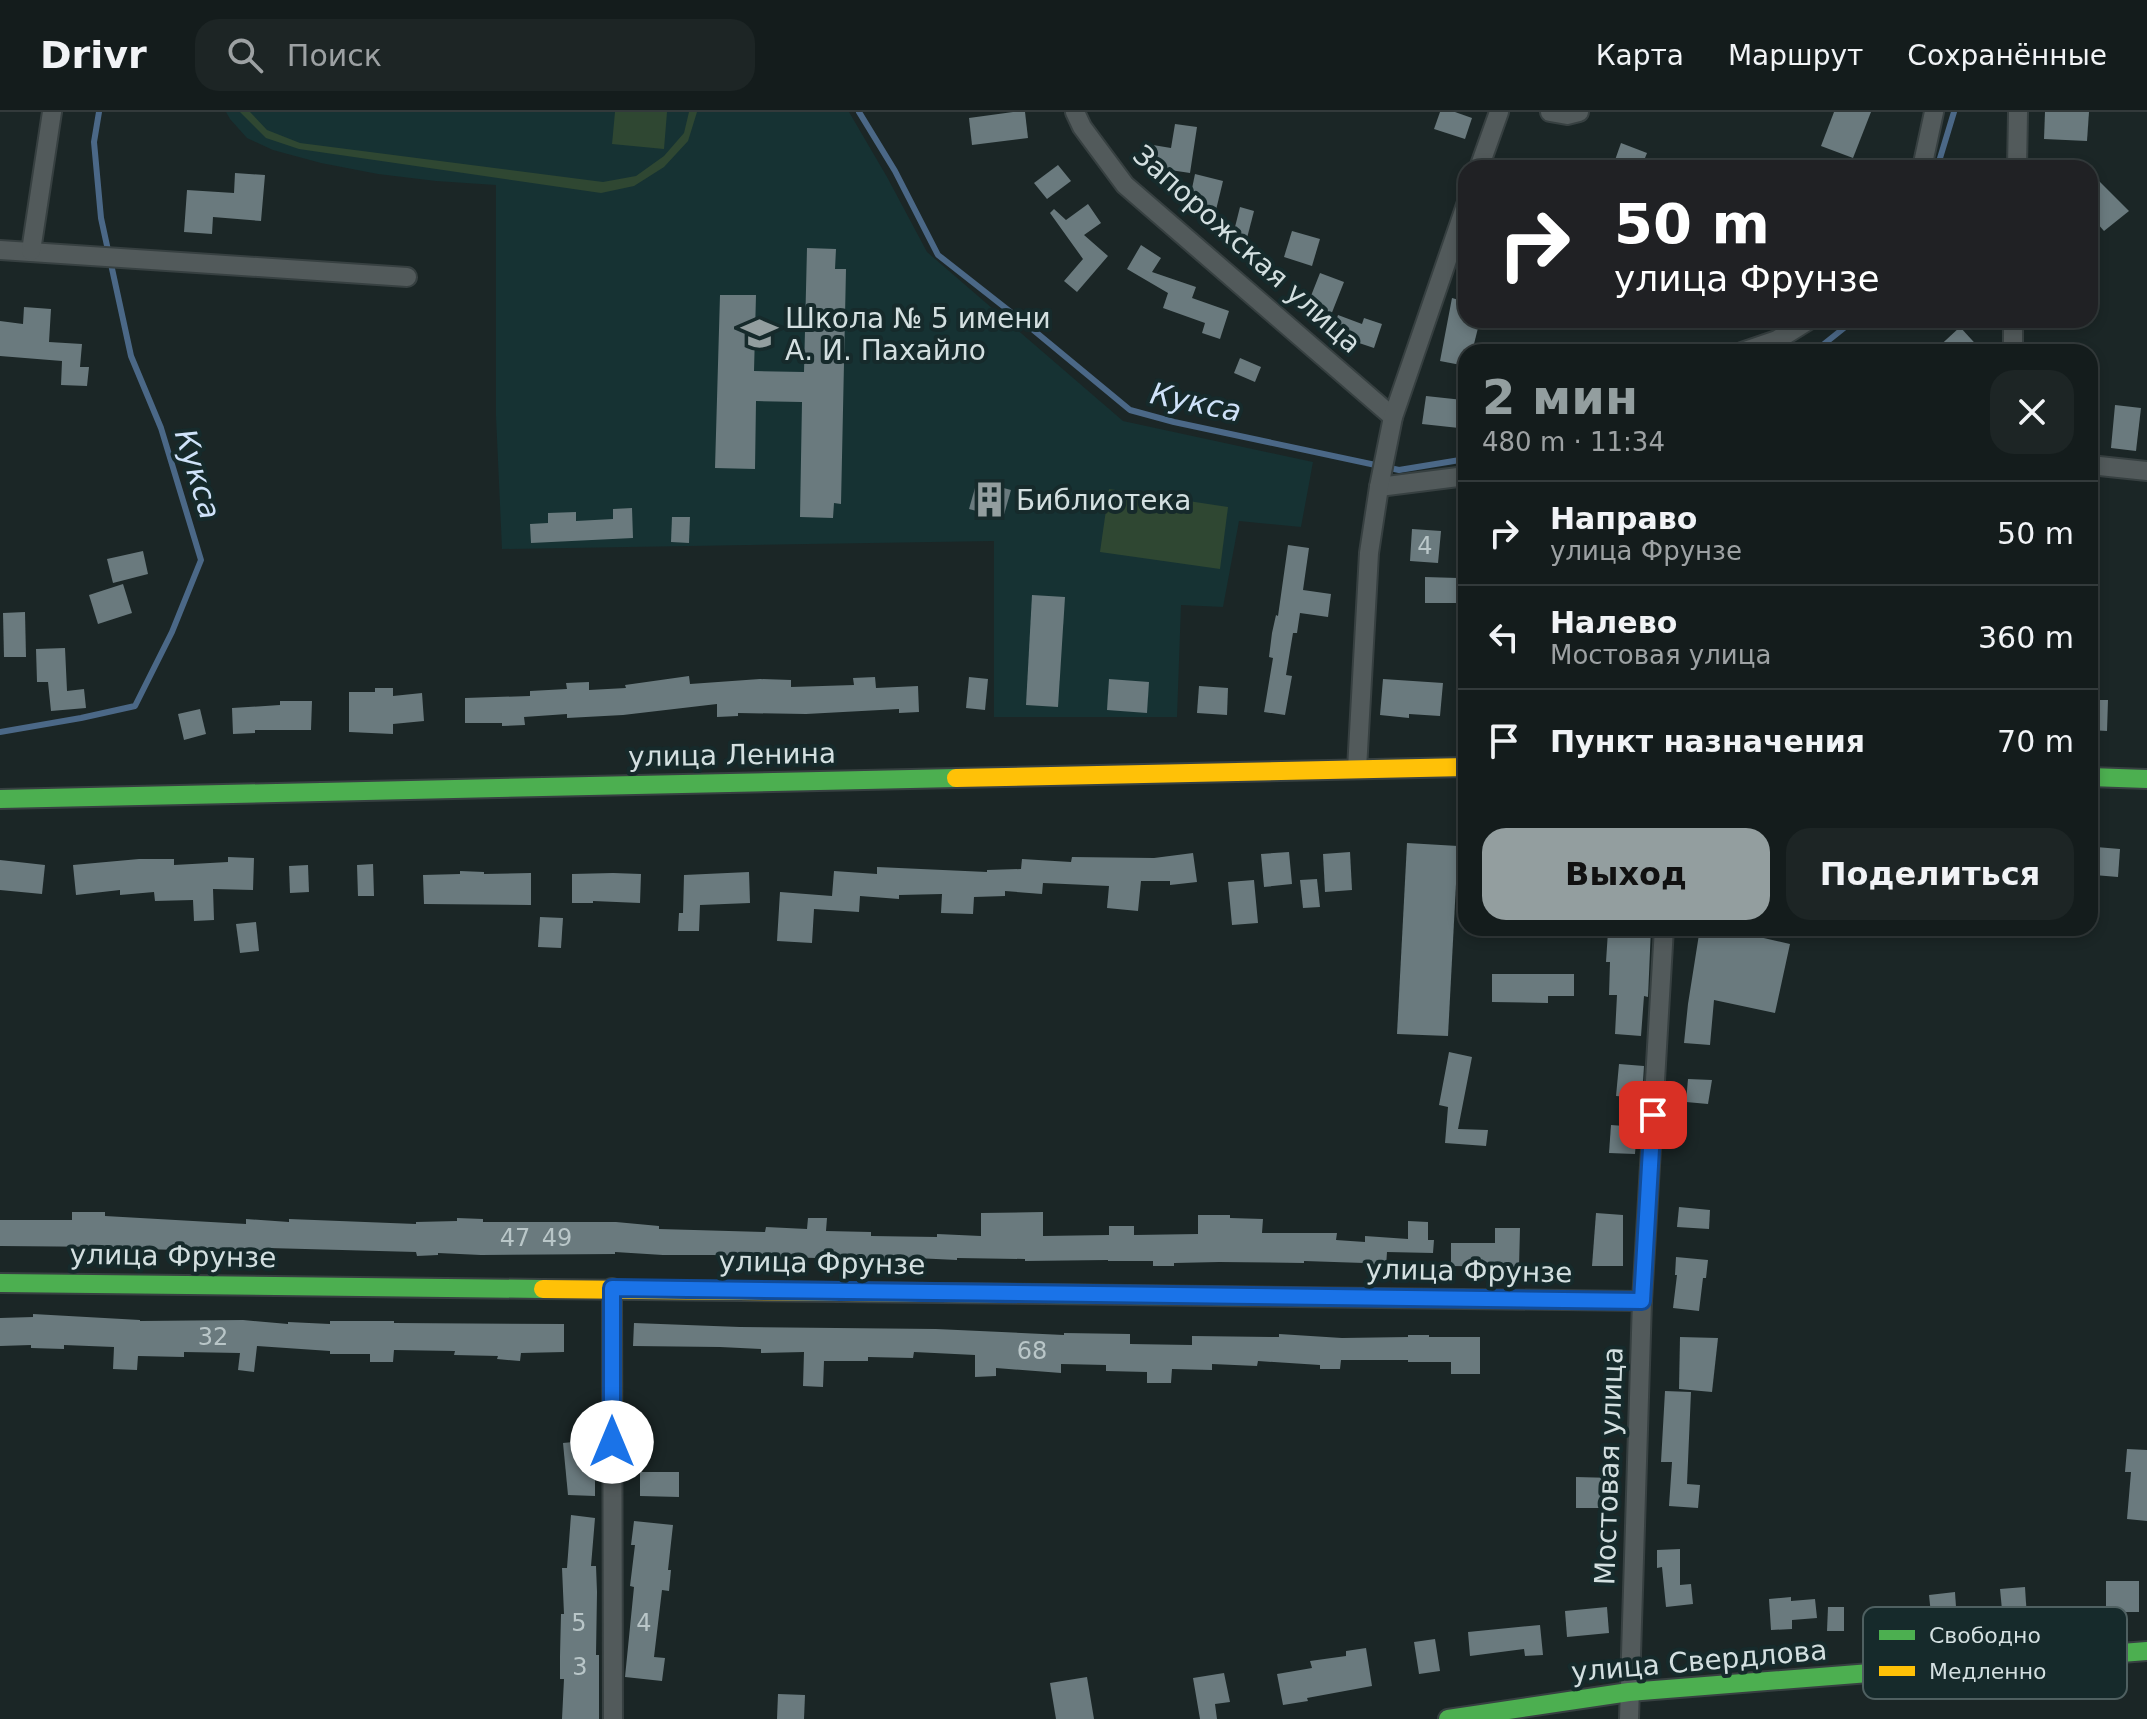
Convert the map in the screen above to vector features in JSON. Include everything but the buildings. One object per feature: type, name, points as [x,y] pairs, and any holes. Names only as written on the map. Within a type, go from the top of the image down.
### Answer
[{"type":"street","points":[[31,251],[52,112]]},
{"type":"street","name":"Запорожская улица","points":[[1075,112],[1082,127],[1125,185],[1393,417]]},
{"type":"street","points":[[1482,160],[1499,112]]},
{"type":"street","points":[[1550,112],[1567,115],[1579,112]]},
{"type":"street","points":[[1924,160],[1934,112]]},
{"type":"street","points":[[2017,160],[2018,112]]},
{"type":"street","points":[[1357,769],[1369,553],[1380,481],[1393,417],[1458,228]]},
{"type":"street","points":[[0,250],[407,277]]},
{"type":"street","points":[[1765,344],[1796,328]]},
{"type":"street","points":[[2098,466],[2147,471]]},
{"type":"street","points":[[1380,481],[1458,476]]},
{"type":"street","name":"улица Ленина","points":[[0,799],[1458,767]]},
{"type":"street","points":[[2098,777],[2147,779]]},
{"type":"street","name":"Мостовая улица","points":[[1629,1719],[1642,1301],[1664,936]]},
{"type":"street","name":"улица Фрунзе","points":[[0,1283],[1642,1301]]},
{"type":"street","points":[[612,1288],[613,1719]]},
{"type":"street","name":"улица Свердлова","points":[[2127,1653],[2147,1651]]},
{"type":"street","name":"улица Свердлова","points":[[1448,1719],[1629,1692],[1863,1673]]},
{"type":"shaded area","name":"Школа № 5 имени А. И. Пахайло","points":[[226,112],[849,112],[927,252],[1123,421],[1313,462],[1301,527],[1239,521],[1223,607],[1181,605],[1177,717],[994,717],[994,541],[502,549],[496,416],[496,185],[378,174],[321,163],[273,150],[247,138]]},
{"type":"green space","points":[[240,112],[250,112],[267,130],[300,143],[603,182],[636,176],[664,156],[684,133],[689,112],[697,112],[688,141],[664,167],[634,186],[601,193],[299,149],[266,138]]},
{"type":"green space","points":[[615,112],[667,112],[664,149],[612,144]]},
{"type":"green space","points":[[1109,489],[1228,507],[1220,569],[1100,552]]},
{"type":"waterway","name":"Кукса","points":[[0,732],[135,706],[172,632],[201,560],[161,428],[131,356],[101,218],[94,142],[99,112]]},
{"type":"waterway","name":"Кукса","points":[[859,112],[895,171],[938,255],[1130,410],[1399,470],[1458,460]]},
{"type":"waterway","name":"Кукса","points":[[1939,160],[1954,112]]},
{"type":"waterway","name":"Кукса","points":[[1824,344],[1844,328]]},
{"type":"traffic: fast","points":[[2098,777],[2147,779]]},
{"type":"traffic: fast","points":[[0,799],[956,778]]},
{"type":"traffic: fast","points":[[0,1283],[543,1289]]},
{"type":"traffic: fast","points":[[1045,1294],[1642,1301]]},
{"type":"traffic: fast","points":[[2127,1653],[2147,1651]]},
{"type":"traffic: fast","points":[[1448,1719],[1629,1692],[1863,1673]]},
{"type":"traffic: slow","points":[[956,778],[1458,767]]},
{"type":"traffic: slow","points":[[543,1289],[1045,1294]]},
{"type":"place","name":"Школа № 5 имени А. И. Пахайло","points":[[759,334]]},
{"type":"place","name":"Библиотека","points":[[990,500]]},
{"type":"route","points":[[612,1442],[612,1288],[1642,1301],[1653,1115]]}]
